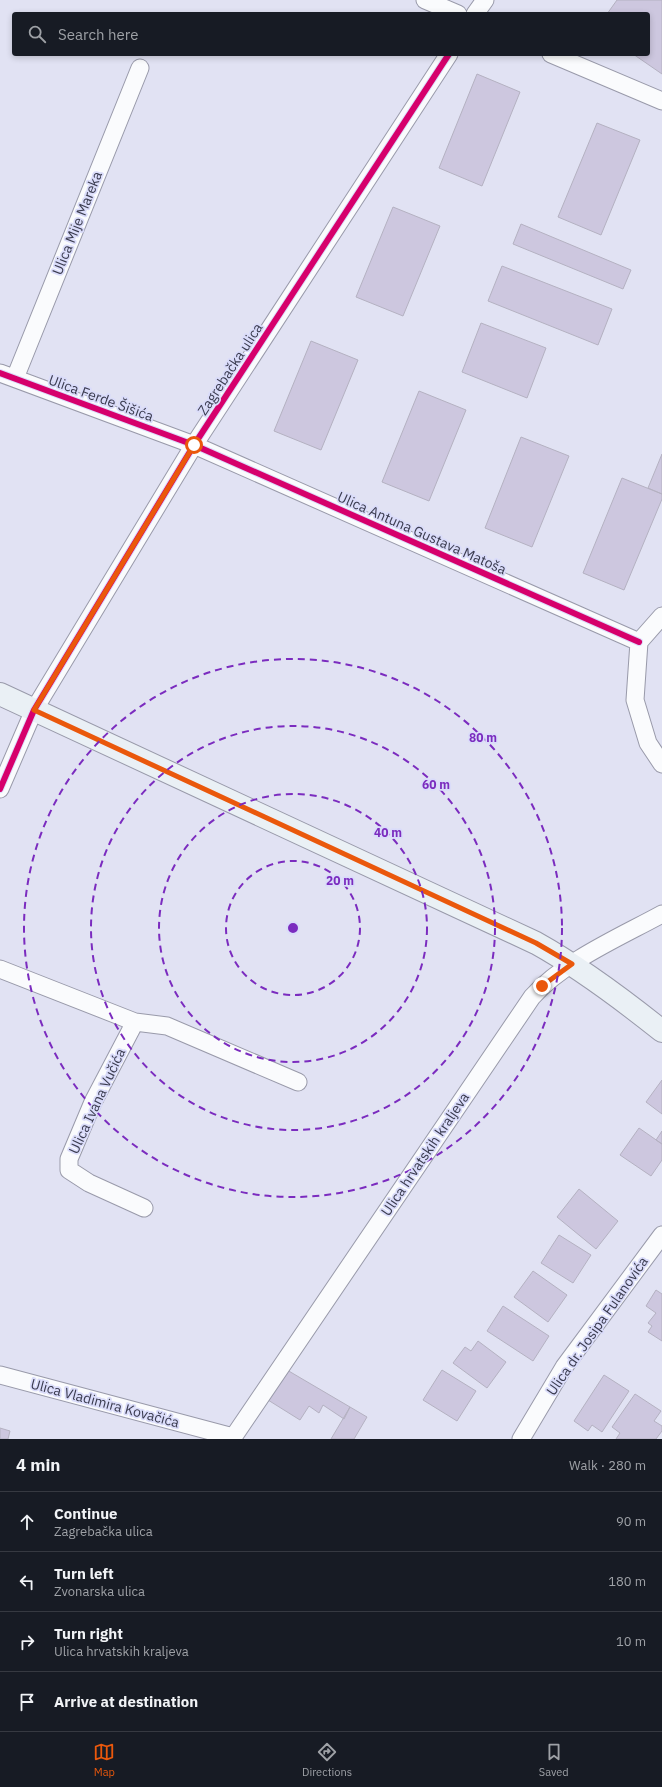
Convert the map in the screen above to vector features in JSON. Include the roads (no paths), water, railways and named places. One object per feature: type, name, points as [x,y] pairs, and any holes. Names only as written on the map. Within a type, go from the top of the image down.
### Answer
[{"type":"main road","points":[[0,694],[536,943],[572,964],[615,993],[662,1031]]},
{"type":"street","points":[[425,0],[453,12]]},
{"type":"street","points":[[477,12],[485,0]]},
{"type":"street","name":"Zagrebačka ulica","points":[[0,789],[34,710],[194,445],[448,56]]},
{"type":"street","points":[[556,56],[662,101]]},
{"type":"street","name":"Ulica Mije Mareka","points":[[7,376],[140,68]]},
{"type":"street","name":"Ulica Ferde Šišića","points":[[7,376],[194,445]]},
{"type":"street","name":"Ulica Antuna Gustava Matoša","points":[[194,445],[639,642]]},
{"type":"street","points":[[662,616],[639,642],[635,700],[648,743],[662,764]]},
{"type":"street","name":"Ulica hrvatskih kraljeva","points":[[232,1438],[532,997],[542,986],[572,964],[662,914]]},
{"type":"street","points":[[0,969],[135,1022],[167,1026],[298,1082]]},
{"type":"street","name":"Ulica Ivana Vučića","points":[[135,1022],[93,1102],[69,1159],[69,1170],[89,1183],[144,1208]]},
{"type":"street","name":"Ulica dr. Josipa Fulanovića","points":[[520,1439],[564,1367],[662,1235]]},
{"type":"street","name":"Ulica Vladimira Kovačića","points":[[0,1375],[232,1438]]}]
